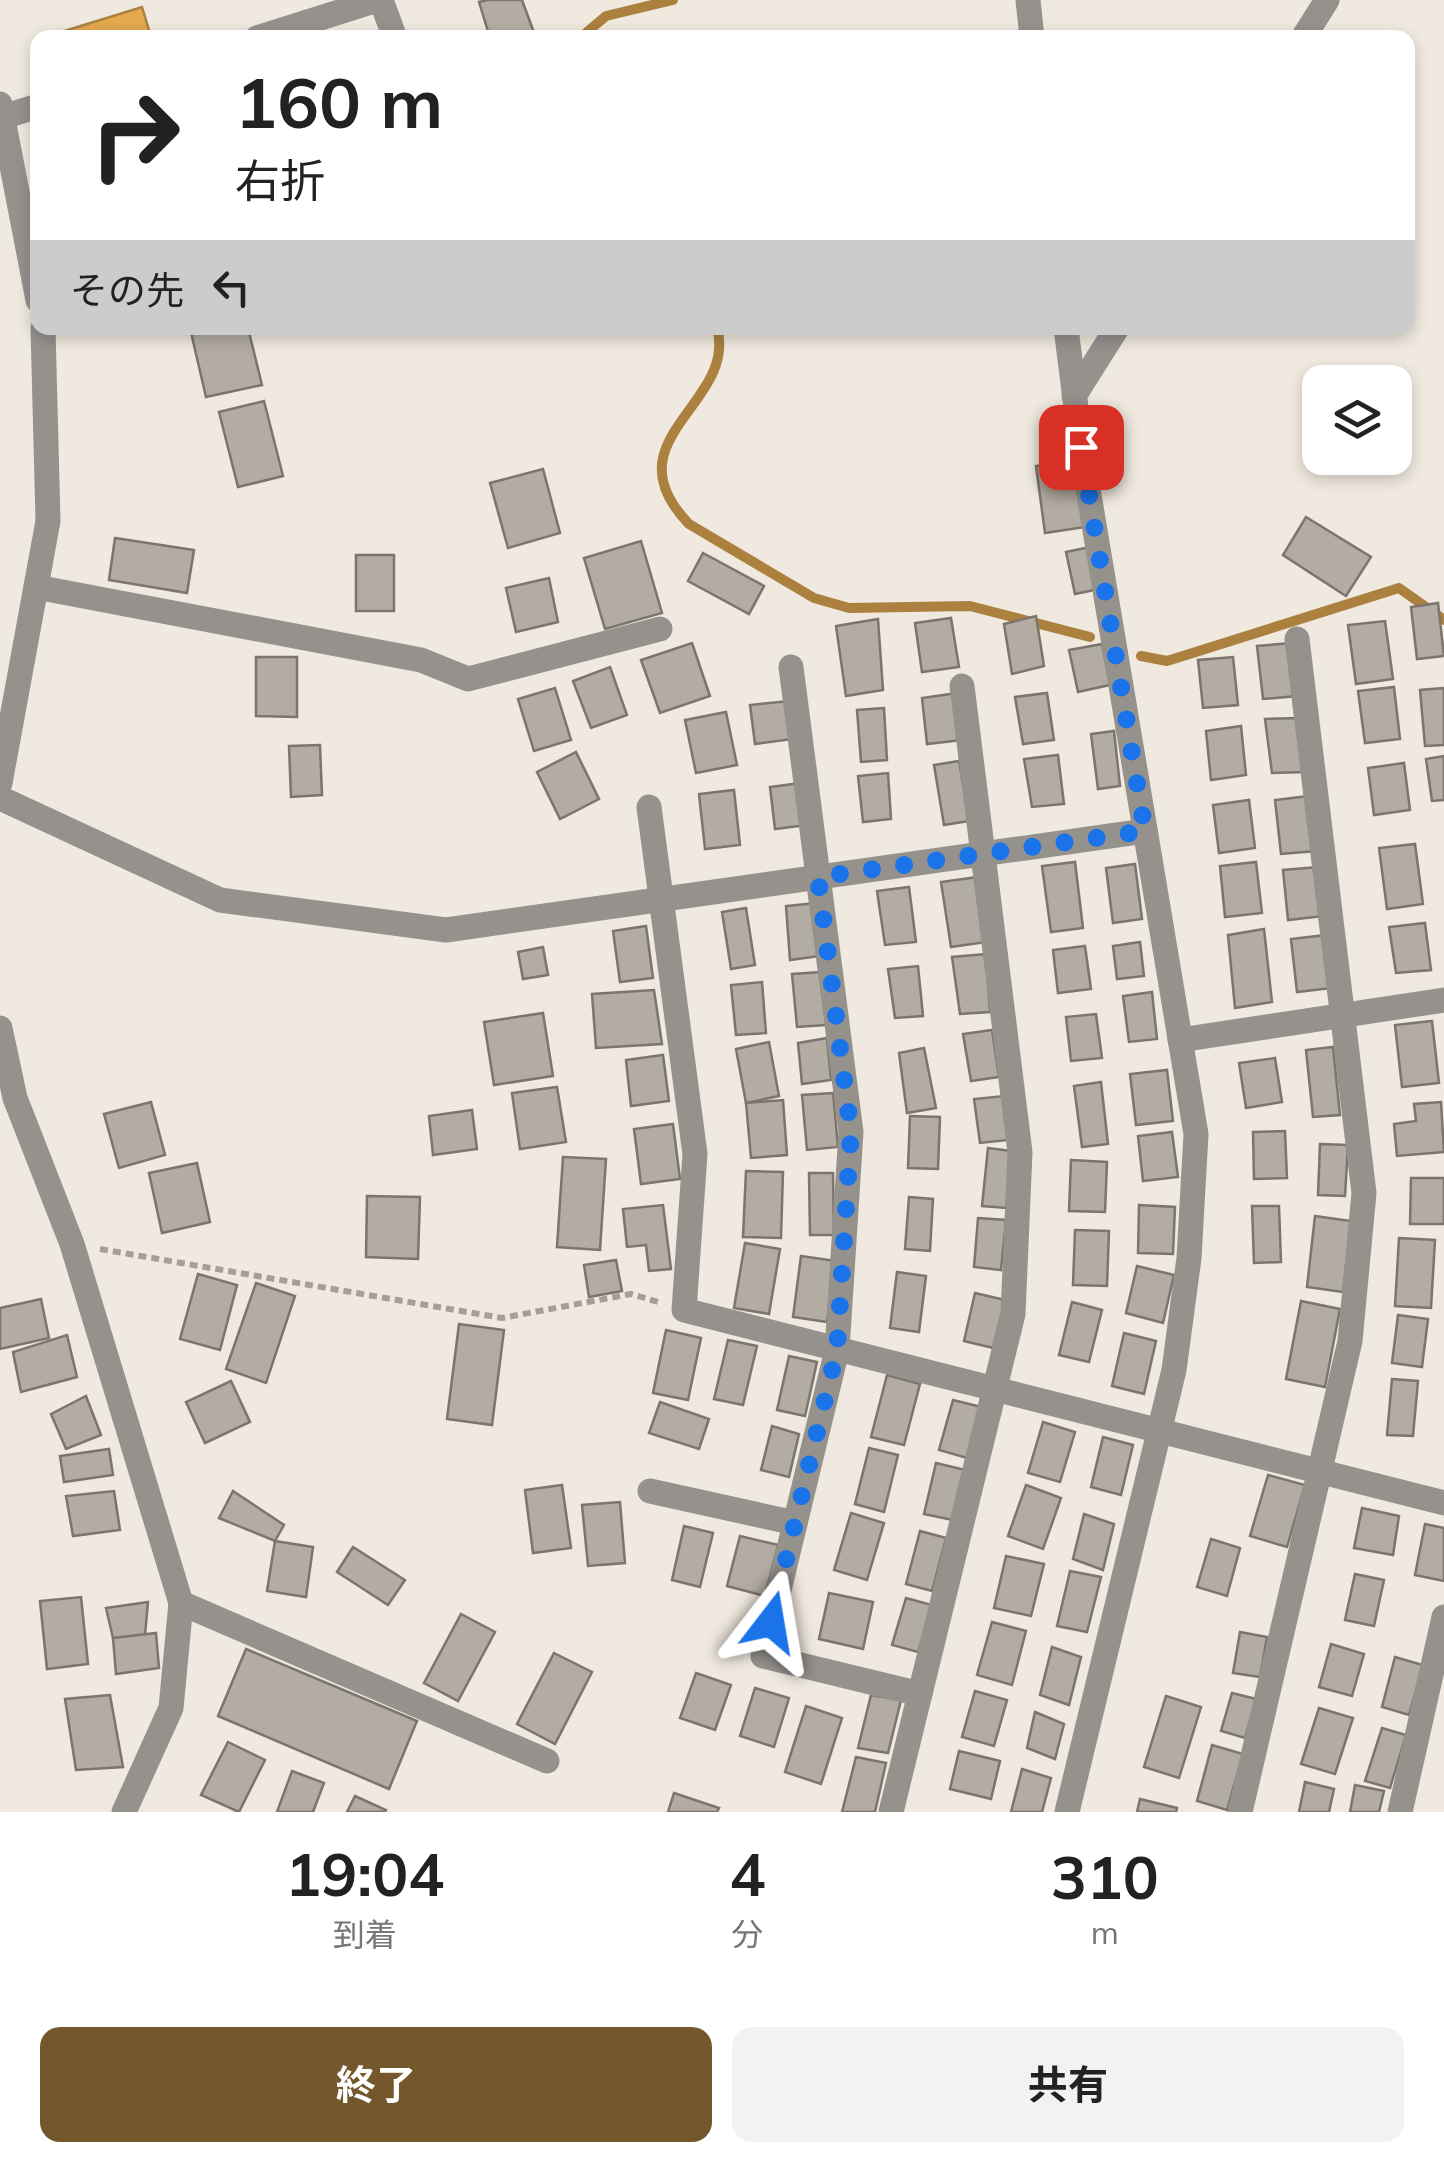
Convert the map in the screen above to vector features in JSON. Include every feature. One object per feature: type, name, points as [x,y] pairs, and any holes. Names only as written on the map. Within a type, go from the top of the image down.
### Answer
[{"type":"street","points":[[282,30],[379,0],[391,30]]},
{"type":"street","points":[[1028,0],[1031,30]]},
{"type":"street","points":[[1308,30],[1327,0]]},
{"type":"street","points":[[30,107],[1,110],[30,259]]},
{"type":"street","points":[[0,783],[48,521],[43,335]]},
{"type":"street","points":[[1067,335],[1196,1134],[1174,1370],[1067,1812]]},
{"type":"street","points":[[1074,396],[1113,335]]},
{"type":"street","points":[[36,586],[421,660],[468,679],[660,629]]},
{"type":"street","points":[[1240,1812],[1350,1341],[1364,1193],[1297,640]]},
{"type":"street","points":[[792,667],[851,1132],[837,1350],[763,1656],[920,1694]]},
{"type":"street","points":[[891,1812],[1013,1314],[1020,1152],[962,686]]},
{"type":"street","points":[[0,798],[220,900],[446,930],[1145,831]]},
{"type":"street","points":[[649,807],[695,1154],[684,1310],[1444,1502]]},
{"type":"street","points":[[1180,1040],[1444,1000]]},
{"type":"street","points":[[0,1028],[8,1100],[72,1244],[181,1603],[171,1708],[124,1812]]},
{"type":"street","points":[[650,1490],[795,1523]]},
{"type":"street","points":[[181,1603],[547,1760]]},
{"type":"street","points":[[1400,1812],[1444,1617]]},
{"type":"path","points":[[72,1244],[502,1318],[632,1294],[684,1310]]},
{"type":"shaded area","points":[[142,7],[149,30],[68,30]]},
{"type":"building","points":[[522,0],[533,30],[488,30],[479,2]]},
{"type":"building","points":[[192,335],[250,335],[262,385],[206,397]]},
{"type":"building","points":[[264,401],[283,476],[238,487],[219,412]]},
{"type":"building","points":[[1076,460],[1085,527],[1045,533],[1036,466]]},
{"type":"building","points":[[543,469],[560,533],[508,548],[490,483]]},
{"type":"building","points":[[1306,517],[1371,557],[1346,596],[1283,555]]},
{"type":"building","points":[[115,538],[194,550],[187,593],[109,580]]},
{"type":"building","points":[[641,541],[662,613],[605,629],[584,558]]},
{"type":"building","points":[[1090,547],[1099,589],[1075,594],[1066,552]]},
{"type":"building","points":[[703,553],[764,586],[749,614],[688,581]]},
{"type":"building","points":[[356,555],[394,555],[394,611],[356,611]]},
{"type":"building","points":[[549,578],[558,622],[516,632],[506,588]]},
{"type":"building","points":[[1438,603],[1444,656],[1417,659],[1411,607]]},
{"type":"building","points":[[1036,616],[1044,666],[1012,674],[1004,624]]},
{"type":"building","points":[[951,618],[959,667],[922,672],[915,623]]},
{"type":"building","points":[[878,619],[883,690],[846,696],[836,626]]},
{"type":"building","points":[[1385,621],[1393,679],[1356,684],[1348,625]]},
{"type":"building","points":[[692,643],[710,696],[660,713],[641,660]]},
{"type":"building","points":[[1291,643],[1297,696],[1263,699],[1257,646]]},
{"type":"building","points":[[1102,644],[1110,685],[1078,692],[1069,650]]},
{"type":"building","points":[[256,657],[297,657],[297,717],[256,716]]},
{"type":"building","points":[[1233,657],[1238,705],[1203,708],[1198,660]]},
{"type":"building","points":[[610,667],[627,715],[591,728],[573,681]]},
{"type":"building","points":[[1394,687],[1400,739],[1365,743],[1358,691]]},
{"type":"building","points":[[555,688],[571,740],[534,751],[518,699]]},
{"type":"building","points":[[1444,688],[1444,745],[1425,746],[1420,690]]},
{"type":"building","points":[[957,693],[963,740],[927,744],[922,698]]},
{"type":"building","points":[[1047,693],[1054,740],[1023,744],[1015,697]]},
{"type":"building","points":[[789,701],[793,739],[755,744],[750,705]]},
{"type":"building","points":[[884,708],[887,760],[861,762],[857,710]]},
{"type":"building","points":[[726,712],[737,765],[696,773],[685,720]]},
{"type":"building","points":[[1300,718],[1306,772],[1272,773],[1265,719]]},
{"type":"building","points":[[1241,726],[1246,775],[1211,780],[1206,731]]},
{"type":"building","points":[[1114,731],[1120,786],[1098,789],[1091,734]]},
{"type":"building","points":[[320,745],[322,795],[291,797],[289,746]]},
{"type":"building","points":[[576,752],[599,799],[560,819],[537,772]]},
{"type":"building","points":[[1058,755],[1064,804],[1032,807],[1024,759]]},
{"type":"building","points":[[1444,756],[1444,800],[1432,801],[1426,759]]},
{"type":"building","points":[[959,761],[969,821],[944,825],[934,765]]},
{"type":"building","points":[[1404,763],[1410,810],[1374,815],[1368,768]]},
{"type":"building","points":[[888,773],[891,819],[863,822],[858,776]]},
{"type":"building","points":[[801,783],[807,825],[775,829],[770,787]]},
{"type":"building","points":[[734,790],[740,845],[705,849],[699,794]]},
{"type":"building","points":[[1309,796],[1316,851],[1281,854],[1275,800]]},
{"type":"building","points":[[1249,800],[1255,848],[1219,853],[1213,805]]},
{"type":"building","points":[[1415,844],[1423,904],[1387,909],[1379,848]]},
{"type":"building","points":[[1075,862],[1083,928],[1051,932],[1042,866]]},
{"type":"building","points":[[1256,862],[1262,913],[1225,917],[1220,866]]},
{"type":"building","points":[[1135,864],[1142,919],[1113,923],[1106,868]]},
{"type":"building","points":[[1318,867],[1324,916],[1288,920],[1283,870]]},
{"type":"building","points":[[978,877],[986,942],[951,947],[941,882]]},
{"type":"building","points":[[909,887],[916,942],[885,945],[877,891]]},
{"type":"building","points":[[815,903],[820,956],[790,960],[786,906]]},
{"type":"building","points":[[746,908],[755,965],[731,969],[722,912]]},
{"type":"building","points":[[1425,923],[1431,970],[1396,973],[1389,927]]},
{"type":"building","points":[[646,926],[653,978],[620,982],[613,931]]},
{"type":"building","points":[[1264,929],[1272,1002],[1235,1008],[1228,935]]},
{"type":"building","points":[[1326,935],[1332,988],[1297,992],[1291,939]]},
{"type":"building","points":[[1140,942],[1144,976],[1117,979],[1113,946]]},
{"type":"building","points":[[1085,946],[1091,989],[1058,993],[1053,950]]},
{"type":"building","points":[[543,947],[548,975],[523,979],[518,952]]},
{"type":"building","points":[[986,954],[990,1012],[960,1014],[952,957]]},
{"type":"building","points":[[918,966],[923,1016],[895,1018],[888,969]]},
{"type":"building","points":[[821,972],[826,1025],[797,1027],[792,974]]},
{"type":"building","points":[[762,982],[766,1033],[736,1035],[731,985]]},
{"type":"building","points":[[654,990],[662,1044],[596,1048],[592,994]]},
{"type":"building","points":[[1152,992],[1157,1039],[1129,1042],[1123,996]]},
{"type":"building","points":[[543,1013],[553,1076],[494,1085],[484,1022]]},
{"type":"building","points":[[1096,1014],[1102,1058],[1071,1061],[1066,1017]]},
{"type":"building","points":[[1432,1021],[1439,1083],[1402,1087],[1395,1025]]},
{"type":"building","points":[[992,1030],[999,1077],[971,1081],[963,1034]]},
{"type":"building","points":[[827,1038],[831,1080],[802,1084],[798,1043]]},
{"type":"building","points":[[769,1042],[779,1096],[746,1103],[736,1049]]},
{"type":"building","points":[[1333,1047],[1340,1115],[1313,1117],[1306,1050]]},
{"type":"building","points":[[924,1048],[936,1108],[907,1113],[899,1053]]},
{"type":"building","points":[[663,1055],[669,1101],[631,1106],[626,1060]]},
{"type":"building","points":[[1275,1058],[1282,1102],[1246,1108],[1239,1063]]},
{"type":"building","points":[[1167,1070],[1173,1121],[1136,1125],[1130,1074]]},
{"type":"building","points":[[1101,1082],[1108,1144],[1082,1147],[1074,1086]]},
{"type":"building","points":[[557,1087],[566,1142],[520,1149],[512,1093]]},
{"type":"building","points":[[833,1093],[838,1147],[807,1150],[802,1095]]},
{"type":"building","points":[[1004,1096],[1008,1140],[980,1143],[974,1099]]},
{"type":"building","points":[[783,1100],[787,1155],[751,1158],[746,1103]]},
{"type":"building","points":[[151,1102],[165,1155],[119,1168],[104,1114]]},
{"type":"building","points":[[1441,1102],[1444,1152],[1397,1156],[1394,1124],[1416,1121],[1414,1104]]},
{"type":"building","points":[[472,1110],[477,1149],[433,1155],[429,1116]]},
{"type":"building","points":[[910,1116],[940,1117],[938,1169],[908,1168]]},
{"type":"building","points":[[673,1124],[680,1179],[641,1184],[634,1129]]},
{"type":"building","points":[[1285,1131],[1287,1178],[1254,1179],[1253,1132]]},
{"type":"building","points":[[1172,1132],[1178,1177],[1143,1181],[1138,1136]]},
{"type":"building","points":[[1320,1144],[1348,1145],[1345,1196],[1318,1195]]},
{"type":"building","points":[[988,1148],[1012,1151],[1006,1208],[982,1206]]},
{"type":"building","points":[[563,1157],[606,1159],[600,1250],[557,1247]]},
{"type":"building","points":[[1071,1160],[1107,1162],[1105,1212],[1069,1211]]},
{"type":"building","points":[[197,1163],[210,1222],[162,1233],[149,1173]]},
{"type":"building","points":[[746,1171],[783,1172],[781,1238],[743,1237]]},
{"type":"building","points":[[809,1173],[833,1173],[834,1235],[810,1235]]},
{"type":"building","points":[[1411,1178],[1444,1178],[1444,1224],[1410,1224]]},
{"type":"building","points":[[367,1196],[420,1197],[418,1259],[366,1257]]},
{"type":"building","points":[[909,1197],[933,1199],[930,1251],[905,1249]]},
{"type":"building","points":[[663,1205],[671,1269],[649,1271],[646,1245],[627,1247],[623,1209]]},
{"type":"building","points":[[1139,1205],[1175,1207],[1173,1254],[1138,1253]]},
{"type":"building","points":[[1252,1206],[1279,1206],[1281,1262],[1254,1263]]},
{"type":"building","points":[[1315,1216],[1351,1221],[1343,1292],[1307,1287]]},
{"type":"building","points":[[978,1218],[1006,1220],[1001,1270],[974,1267]]},
{"type":"building","points":[[1075,1230],[1109,1231],[1107,1286],[1073,1285]]},
{"type":"building","points":[[1399,1238],[1435,1240],[1431,1308],[1395,1306]]},
{"type":"building","points":[[745,1243],[780,1249],[769,1314],[734,1308]]},
{"type":"building","points":[[801,1256],[836,1261],[827,1322],[793,1317]]},
{"type":"building","points":[[616,1260],[622,1291],[589,1297],[584,1265]]},
{"type":"building","points":[[1137,1266],[1174,1275],[1163,1323],[1126,1313]]},
{"type":"building","points":[[897,1272],[926,1276],[919,1332],[890,1328]]},
{"type":"building","points":[[198,1274],[237,1285],[220,1350],[180,1339]]},
{"type":"building","points":[[256,1283],[295,1296],[266,1383],[226,1369]]},
{"type":"building","points":[[975,1293],[1005,1300],[993,1348],[964,1341]]},
{"type":"building","points":[[41,1299],[49,1338],[0,1349],[0,1308]]},
{"type":"building","points":[[1301,1301],[1340,1309],[1325,1387],[1286,1379]]},
{"type":"building","points":[[1072,1302],[1102,1310],[1089,1362],[1059,1355]]},
{"type":"building","points":[[1398,1315],[1428,1319],[1422,1367],[1392,1363]]},
{"type":"building","points":[[459,1324],[504,1330],[492,1425],[447,1419]]},
{"type":"building","points":[[666,1330],[701,1338],[688,1400],[653,1393]]},
{"type":"building","points":[[1124,1333],[1156,1341],[1144,1394],[1112,1386]]},
{"type":"building","points":[[67,1335],[77,1377],[21,1392],[13,1352]]},
{"type":"building","points":[[728,1340],[757,1346],[743,1405],[714,1399]]},
{"type":"building","points":[[789,1356],[817,1362],[805,1416],[777,1410]]},
{"type":"building","points":[[887,1375],[920,1384],[904,1445],[871,1437]]},
{"type":"building","points":[[1392,1379],[1418,1381],[1413,1436],[1387,1435]]},
{"type":"building","points":[[231,1381],[250,1422],[205,1443],[186,1402]]},
{"type":"building","points":[[86,1396],[101,1435],[66,1449],[51,1414]]},
{"type":"building","points":[[953,1400],[981,1407],[967,1458],[939,1450]]},
{"type":"building","points":[[660,1402],[709,1419],[699,1449],[649,1433]]},
{"type":"building","points":[[1043,1422],[1075,1432],[1060,1482],[1028,1473]]},
{"type":"building","points":[[772,1426],[799,1434],[789,1477],[761,1470]]},
{"type":"building","points":[[1103,1437],[1133,1445],[1121,1495],[1091,1487]]},
{"type":"building","points":[[869,1448],[898,1455],[884,1512],[855,1504]]},
{"type":"building","points":[[109,1449],[113,1475],[64,1482],[60,1456]]},
{"type":"building","points":[[936,1463],[965,1470],[953,1520],[924,1514]]},
{"type":"building","points":[[1268,1475],[1305,1485],[1287,1547],[1250,1536]]},
{"type":"building","points":[[562,1485],[571,1548],[533,1553],[525,1490]]},
{"type":"building","points":[[1026,1485],[1061,1498],[1043,1549],[1008,1536]]},
{"type":"building","points":[[114,1491],[120,1530],[73,1536],[66,1496]]},
{"type":"building","points":[[233,1491],[284,1525],[275,1541],[219,1518]]},
{"type":"building","points":[[620,1502],[625,1563],[588,1566],[582,1505]]},
{"type":"building","points":[[1362,1508],[1399,1516],[1393,1555],[1354,1548]]},
{"type":"building","points":[[851,1513],[884,1523],[867,1580],[834,1570]]},
{"type":"building","points":[[1084,1514],[1114,1524],[1103,1570],[1073,1559]]},
{"type":"building","points":[[1425,1524],[1444,1528],[1444,1581],[1415,1575]]},
{"type":"building","points":[[684,1526],[713,1533],[700,1587],[672,1580]]},
{"type":"building","points":[[920,1531],[946,1538],[932,1591],[906,1584]]},
{"type":"building","points":[[740,1536],[778,1545],[765,1596],[727,1586]]},
{"type":"building","points":[[1211,1539],[1240,1548],[1227,1596],[1197,1587]]},
{"type":"building","points":[[275,1541],[313,1547],[306,1597],[267,1591]]},
{"type":"building","points":[[353,1547],[405,1580],[388,1605],[337,1572]]},
{"type":"building","points":[[1006,1556],[1044,1564],[1031,1616],[994,1608]]},
{"type":"building","points":[[1070,1571],[1101,1577],[1087,1632],[1057,1626]]},
{"type":"building","points":[[1355,1574],[1384,1580],[1374,1626],[1345,1620]]},
{"type":"building","points":[[829,1593],[873,1602],[863,1649],[819,1639]]},
{"type":"building","points":[[81,1597],[88,1664],[47,1669],[40,1601]]},
{"type":"building","points":[[906,1598],[932,1605],[918,1652],[892,1645]]},
{"type":"building","points":[[148,1602],[145,1635],[113,1638],[106,1608]]},
{"type":"building","points":[[461,1614],[495,1632],[458,1701],[424,1683]]},
{"type":"building","points":[[992,1622],[1026,1631],[1012,1685],[977,1675]]},
{"type":"building","points":[[1240,1632],[1267,1637],[1260,1677],[1233,1673]]},
{"type":"building","points":[[156,1633],[159,1668],[116,1674],[113,1638]]},
{"type":"building","points":[[1331,1644],[1364,1654],[1352,1696],[1319,1687]]},
{"type":"building","points":[[1052,1647],[1081,1657],[1069,1705],[1040,1695]]},
{"type":"building","points":[[246,1649],[417,1721],[389,1789],[218,1716]]},
{"type":"building","points":[[554,1653],[592,1672],[555,1744],[517,1724]]},
{"type":"building","points":[[1395,1657],[1423,1665],[1409,1715],[1382,1707]]},
{"type":"building","points":[[696,1673],[731,1685],[715,1730],[680,1718]]},
{"type":"building","points":[[755,1688],[789,1698],[774,1747],[740,1736]]},
{"type":"building","points":[[975,1691],[1007,1700],[994,1746],[962,1737]]},
{"type":"building","points":[[1232,1693],[1256,1699],[1245,1738],[1221,1731]]},
{"type":"building","points":[[110,1695],[123,1767],[76,1770],[65,1699]]},
{"type":"building","points":[[871,1695],[901,1700],[888,1753],[858,1748]]},
{"type":"building","points":[[1166,1696],[1201,1707],[1179,1778],[1144,1767]]},
{"type":"building","points":[[806,1706],[842,1718],[821,1784],[785,1772]]},
{"type":"building","points":[[1319,1708],[1353,1718],[1335,1774],[1301,1764]]},
{"type":"building","points":[[1035,1712],[1064,1724],[1055,1759],[1027,1748]]},
{"type":"building","points":[[1382,1728],[1406,1735],[1390,1788],[1365,1781]]},
{"type":"building","points":[[228,1742],[265,1760],[239,1812],[201,1795]]},
{"type":"building","points":[[1212,1745],[1243,1754],[1227,1810],[1197,1801]]},
{"type":"building","points":[[959,1751],[1000,1761],[991,1799],[950,1789]]},
{"type":"building","points":[[856,1757],[886,1763],[875,1812],[842,1812]]},
{"type":"building","points":[[1022,1769],[1051,1778],[1042,1812],[1011,1812]]},
{"type":"building","points":[[292,1771],[324,1783],[313,1812],[277,1812]]},
{"type":"building","points":[[1305,1782],[1334,1789],[1329,1812],[1299,1812]]},
{"type":"building","points":[[1355,1785],[1384,1791],[1379,1812],[1350,1812]]},
{"type":"building","points":[[674,1793],[719,1808],[717,1812],[668,1812]]},
{"type":"building","points":[[355,1796],[386,1810],[347,1812]]},
{"type":"building","points":[[1140,1799],[1177,1808],[1176,1812],[1137,1812]]},
{"type":"waterway","points":[[589,30],[606,16],[673,0]]},
{"type":"waterway","points":[[717,335],[718,355],[710,379],[667,445],[662,468],[668,494],[689,524],[814,598],[849,608],[970,606],[1090,637]]},
{"type":"waterway","points":[[1141,656],[1167,661],[1399,588],[1444,620]]},
{"type":"route","points":[[771,1622],[837,1350],[851,1132],[818,877],[1145,831],[1081,447]]}]
